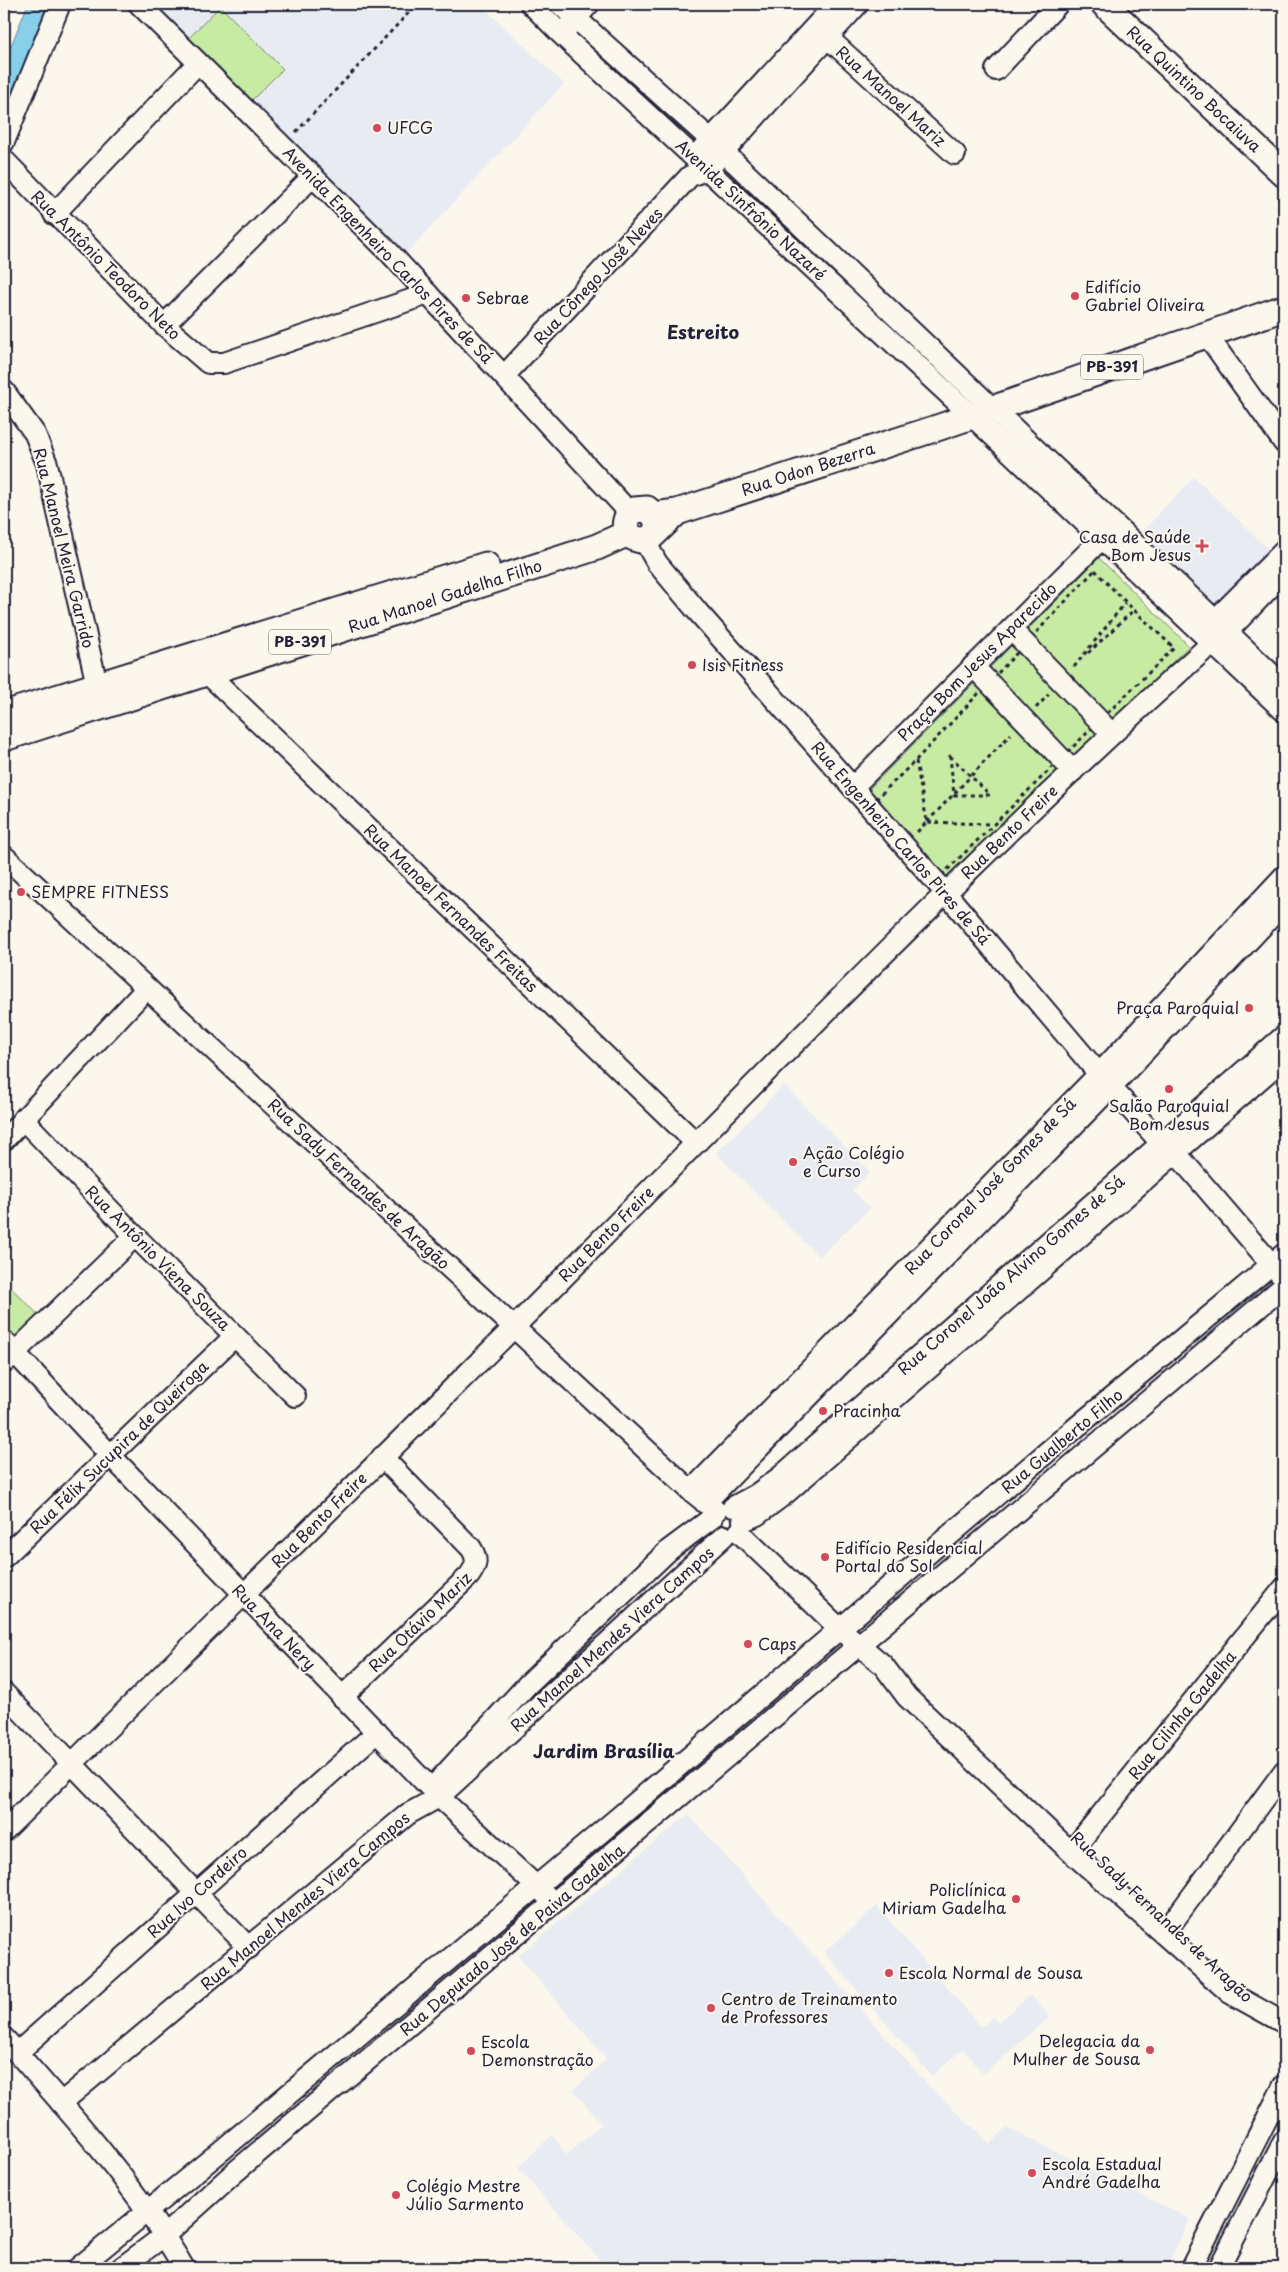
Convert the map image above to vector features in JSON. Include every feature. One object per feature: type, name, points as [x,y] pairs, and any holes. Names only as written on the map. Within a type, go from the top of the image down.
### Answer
[{"type":"main road","name":"Rua Quintino Bocaiuva","points":[[1104,4],[1284,174]]},
{"type":"main road","name":"PB-391","points":[[981,412],[1284,308]]},
{"type":"main road","name":"Rua Odon Bezerra","points":[[645,523],[981,412]]},
{"type":"main road","name":"Rua Manoel Gadelha Filho","points":[[4,738],[597,547],[645,523]]},
{"type":"main road","name":"Rua Manoel Gadelha Filho","points":[[4,714],[579,536],[645,523]]},
{"type":"street","points":[[4,142],[60,4]]},
{"type":"street","name":"Avenida Engenheiro Carlos Pires de Sá","points":[[139,4],[313,176],[428,294],[645,523]]},
{"type":"street","name":"Avenida Sinfrônio Nazaré","points":[[531,4],[698,168],[860,313],[981,412]]},
{"type":"street","points":[[547,19],[561,4]]},
{"type":"street","name":"Avenida Sinfrônio Nazaré","points":[[561,4],[575,19],[717,146],[875,297],[981,412]]},
{"type":"street","points":[[561,34],[589,4]]},
{"type":"street","name":"Rua Cônego José Neves","points":[[504,375],[698,168],[836,4]]},
{"type":"street","name":"Rua Cônego José Neves","points":[[717,146],[858,4]]},
{"type":"street","points":[[996,70],[1058,4]]},
{"type":"street","name":"Rua Manoel Mariz","points":[[827,37],[955,154]]},
{"type":"street","points":[[54,214],[198,63]]},
{"type":"street","name":"Rua Antônio Teodoro Neto","points":[[4,160],[54,214],[164,325],[203,360],[213,364],[224,363],[428,294]]},
{"type":"street","points":[[164,325],[313,176]]},
{"type":"street","points":[[860,313],[875,297]]},
{"type":"street","points":[[1207,335],[1284,443]]},
{"type":"street","name":"Rua Manoel Meira Garrido","points":[[4,391],[36,434],[47,464],[97,685]]},
{"type":"street","points":[[981,412],[1102,538],[1284,686]]},
{"type":"street","points":[[981,412],[1218,632],[1284,711]]},
{"type":"street","name":"Rua Engenheiro Carlos Pires de Sá","points":[[645,523],[668,578],[946,892],[1105,1081],[1173,1145],[1280,1266]]},
{"type":"street","name":"Praça Bom Jesus Aparecido","points":[[853,787],[1102,538]]},
{"type":"street","points":[[1218,632],[1284,551]]},
{"type":"street","points":[[1218,632],[1284,573]]},
{"type":"street","points":[[1011,628],[1112,733]]},
{"type":"street","name":"Rua Bento Freire","points":[[4,1831],[245,1596],[946,892],[1218,632]]},
{"type":"street","points":[[973,666],[1073,771]]},
{"type":"street","name":"Rua Manoel Fernandes Freitas","points":[[206,672],[696,1143]]},
{"type":"street","name":"Rua Sady Fernandes de Aragão","points":[[8,869],[147,988],[720,1515],[840,1629],[883,1665],[907,1696],[1072,1853],[1230,1993],[1260,2009]]},
{"type":"street","name":"Rua Coronel José Gomes de Sá","points":[[720,1515],[1284,876]]},
{"type":"street","name":"Rua Coronel José Gomes de Sá","points":[[1105,1081],[1284,903]]},
{"type":"street","points":[[4,1140],[147,988]]},
{"type":"street","name":"Rua Coronel João Alvino Gomes de Sá","points":[[1173,1145],[1284,1036]]},
{"type":"street","name":"Rua Coronel João Alvino Gomes de Sá","points":[[720,1515],[757,1515],[779,1499],[887,1395],[1147,1167],[1284,1058]]},
{"type":"street","name":"Rua Antônio Viena Souza","points":[[23,1119],[135,1236],[295,1396]]},
{"type":"street","points":[[7,1352],[135,1236]]},
{"type":"street","name":"Rua Gualberto Filho","points":[[840,1629],[1073,1430],[1280,1266]]},
{"type":"street","name":"Rua Gualberto Filho","points":[[860,1645],[1284,1286]]},
{"type":"street","name":"Rua Félix Sucupira de Queiroga","points":[[4,1557],[235,1336]]},
{"type":"street","name":"Rua Ana Nery","points":[[7,1352],[111,1456],[436,1793],[537,1885],[554,1904]]},
{"type":"street","points":[[1073,1430],[1089,1450]]},
{"type":"street","name":"Rua Otávio Mariz","points":[[342,1697],[469,1576],[476,1566],[477,1557],[471,1548],[382,1457]]},
{"type":"street","points":[[436,1793],[528,1684],[669,1550],[720,1515]]},
{"type":"street","name":"Rua Manoel Mendes Viera Campos","points":[[61,2102],[249,1948],[408,1814],[436,1793],[720,1515]]},
{"type":"street","points":[[937,1547],[952,1567]]},
{"type":"street","name":"Rua Cilinha Gadelha","points":[[1080,1841],[1284,1588]]},
{"type":"street","name":"Rua Deputado José de Paiva Gadelha","points":[[78,2268],[284,2099],[840,1629]]},
{"type":"street","name":"Rua Deputado José de Paiva Gadelha","points":[[121,2268],[165,2235],[235,2172],[860,1645]]},
{"type":"street","name":"Rua Sady Fernandes de Aragão","points":[[883,1665],[897,1672],[908,1681],[1080,1841],[1172,1923],[1260,2009]]},
{"type":"street","points":[[4,1693],[249,1948]]},
{"type":"street","name":"Rua Ivo Cordeiro","points":[[17,2053],[377,1732]]},
{"type":"street","points":[[687,1760],[702,1779]]},
{"type":"street","points":[[1172,1923],[1284,1771]]},
{"type":"street","points":[[619,1817],[634,1837]]},
{"type":"street","points":[[1260,2009],[1284,2023]]},
{"type":"street","points":[[4,2038],[61,2102],[149,2211],[184,2268]]},
{"type":"street","points":[[1191,2268],[1284,2084]]},
{"type":"street","points":[[284,2099],[299,2119]]},
{"type":"street","points":[[1219,2268],[1284,2141]]},
{"type":"street","points":[[222,2150],[235,2172]]},
{"type":"path","points":[[282,146],[417,4]]},
{"type":"path","points":[[1080,660],[1135,609]]},
{"type":"path","points":[[950,756],[971,777],[990,795],[954,795],[950,756]]},
{"type":"path","points":[[916,760],[927,822]]},
{"type":"path","points":[[907,841],[927,822],[995,824]]},
{"type":"shaded area","points":[[142,4],[480,4],[564,84],[405,255]]},
{"type":"shaded area","name":"Casa de Saúde Bom Jesus","points":[[1194,477],[1271,552],[1209,615],[1133,541]]},
{"type":"shaded area","name":"Ação Colégio e Curso","points":[[784,1085],[870,1172],[852,1190],[870,1208],[819,1257],[716,1153]]},
{"type":"shaded area","name":"Centro de Treinamento de Professores","points":[[688,1814],[927,2084],[990,2144],[1006,2127],[1190,2219],[1166,2268],[881,2268],[910,2235],[879,2268],[607,2268],[518,2168],[552,2135],[567,2155],[602,2124],[573,2090],[607,2059],[518,1956]]},
{"type":"shaded area","name":"Escola Normal de Sousa","points":[[877,1906],[981,2027],[993,2017],[998,2023],[1031,1995],[1050,2017],[984,2074],[963,2049],[932,2076],[824,1952]]},
{"type":"green space","points":[[220,6],[283,69],[248,104],[186,41]]},
{"type":"green space","points":[[1099,558],[1189,646],[948,880],[865,793]]},
{"type":"green space","points":[[4,1283],[50,1326],[4,1371]]},
{"type":"water","points":[[28,4],[49,4],[4,114],[4,63]]},
{"type":"place","name":"UFCG","points":[[377,128]]},
{"type":"place","name":"Edifício Gabriel Oliveira","points":[[1075,296]]},
{"type":"place","name":"Sebrae","points":[[466,298]]},
{"type":"place","name":"Casa de Saúde Bom Jesus","points":[[1202,546]]},
{"type":"place","name":"Isis Fitness","points":[[692,665]]},
{"type":"place","name":"SEMPRE FITNESS","points":[[21,892]]},
{"type":"place","name":"Praça Paroquial","points":[[1249,1008]]},
{"type":"place","name":"Salão Paroquial Bom Jesus","points":[[1169,1089]]},
{"type":"place","name":"Ação Colégio e Curso","points":[[793,1162]]},
{"type":"place","name":"Pracinha","points":[[823,1411]]},
{"type":"place","name":"Edifício Residencial Portal do Sol","points":[[825,1557]]},
{"type":"place","name":"Caps","points":[[748,1644]]},
{"type":"place","name":"Policlínica Miriam Gadelha","points":[[1016,1899]]},
{"type":"place","name":"Escola Normal de Sousa","points":[[889,1973]]},
{"type":"place","name":"Centro de Treinamento de Professores","points":[[711,2008]]},
{"type":"place","name":"Delegacia da Mulher de Sousa","points":[[1150,2050]]},
{"type":"place","name":"Escola Demonstração","points":[[471,2051]]},
{"type":"place","name":"Escola Estadual André Gadelha","points":[[1032,2173]]},
{"type":"place","name":"Colégio Mestre Júlio Sarmento","points":[[396,2195]]},
{"type":"district","name":"Estreito","points":[[703,333]]},
{"type":"district","name":"Jardim Brasília","points":[[604,1752]]}]
